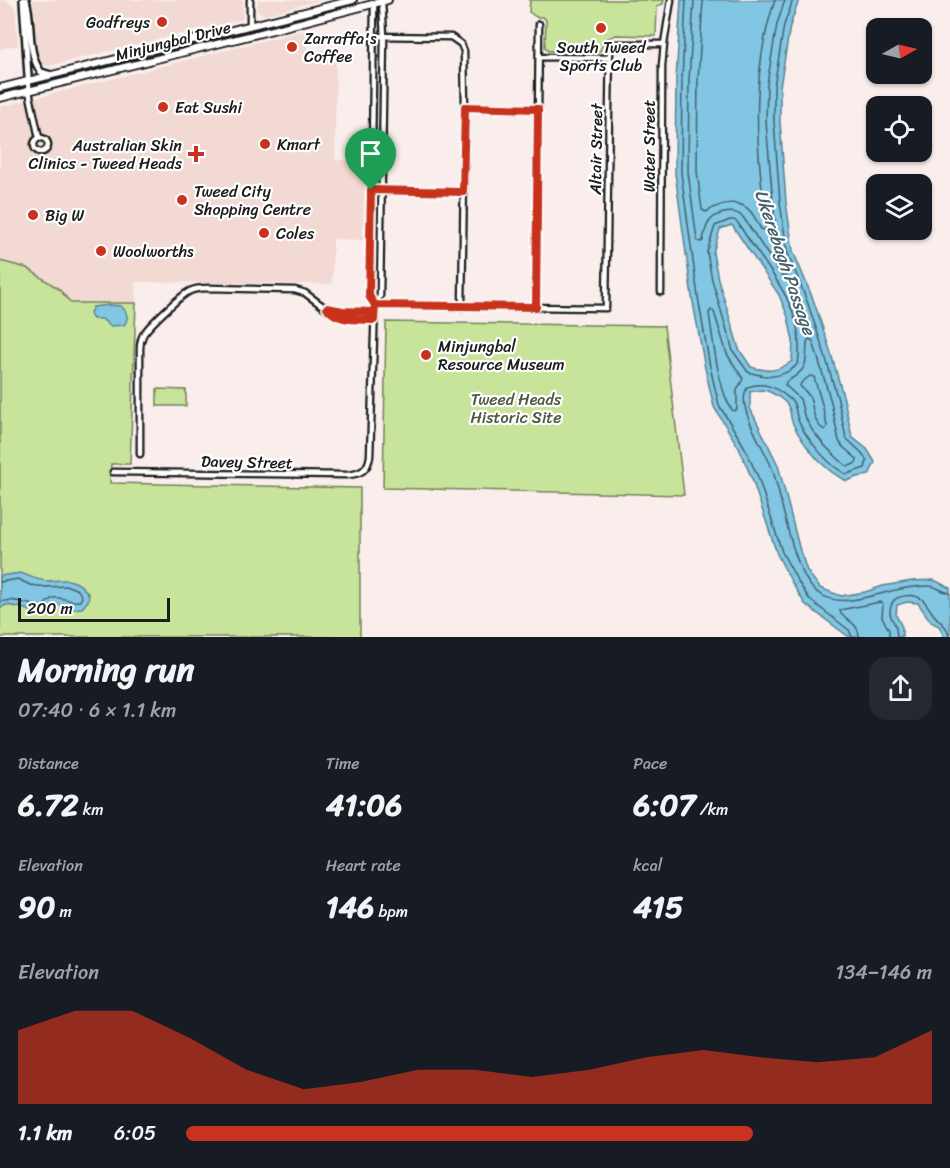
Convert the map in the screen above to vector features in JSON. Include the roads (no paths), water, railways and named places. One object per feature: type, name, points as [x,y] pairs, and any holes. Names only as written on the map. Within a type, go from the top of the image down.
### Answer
[{"type":"main road","name":"Minjungbal Drive","points":[[0,88],[353,0]]},
{"type":"main road","name":"Minjungbal Drive","points":[[0,98],[384,0]]},
{"type":"main road","points":[[249,36],[250,26]]},
{"type":"street","points":[[24,0],[36,62],[41,72],[51,75]]},
{"type":"street","points":[[24,0],[28,91],[39,138]]},
{"type":"street","points":[[250,0],[250,26]]},
{"type":"street","points":[[140,454],[141,342],[149,327],[190,290],[197,288],[295,290],[305,292],[335,315],[343,318],[374,320],[375,305],[380,296],[384,0]]},
{"type":"street","name":"Water Street","points":[[661,292],[662,90],[664,44],[671,0]]},
{"type":"street","points":[[374,2],[369,296],[375,305]]},
{"type":"street","points":[[375,305],[536,307],[538,24]]},
{"type":"street","points":[[374,36],[451,37],[461,44],[464,51],[462,307]]},
{"type":"street","points":[[539,57],[609,58],[610,44],[664,44]]},
{"type":"street","name":"Altair Street","points":[[536,307],[606,308],[609,58]]},
{"type":"street","points":[[465,107],[538,109]]},
{"type":"street","points":[[371,190],[463,192]]},
{"type":"street","points":[[327,308],[374,312]]},
{"type":"street","name":"Davey Street","points":[[113,472],[347,475],[359,473],[368,466],[370,456],[374,320]]},
{"type":"water","name":"Ukerebagh Passage","points":[[681,0],[799,0],[790,26],[780,87],[780,122],[786,202],[793,251],[813,299],[830,350],[852,437],[867,449],[875,462],[869,475],[847,481],[830,471],[803,441],[793,424],[788,406],[774,394],[764,390],[750,392],[750,408],[778,465],[807,571],[820,588],[841,596],[912,581],[934,580],[950,588],[950,637],[944,637],[939,626],[931,622],[918,603],[907,602],[897,605],[896,615],[902,627],[902,637],[849,637],[805,604],[777,554],[739,448],[714,407],[705,368],[692,297],[675,173],[676,79]],"holes":[[[732,225],[779,295],[788,317],[793,341],[792,361],[773,370],[751,367],[739,349],[718,279],[713,253],[720,229]]]},
{"type":"water","points":[[121,306],[125,311],[127,317],[124,325],[110,326],[102,319],[93,319],[90,313],[93,307]]},
{"type":"water","points":[[21,573],[44,581],[74,582],[89,595],[88,601],[82,608],[73,609],[53,605],[41,614],[6,605],[0,608],[0,576]]},
{"type":"place","name":"Godfreys","points":[[162,22]]},
{"type":"place","name":"South Tweed Sports Club","points":[[601,28]]},
{"type":"place","name":"Zarraffa's Coffee","points":[[292,47]]},
{"type":"place","name":"Eat Sushi","points":[[163,107]]},
{"type":"place","name":"Kmart","points":[[265,144]]},
{"type":"place","name":"Australian Skin Clinics - Tweed Heads","points":[[196,154]]},
{"type":"place","name":"Tweed City Shopping Centre","points":[[182,200]]},
{"type":"place","name":"Big W","points":[[33,215]]},
{"type":"place","name":"Coles","points":[[264,233]]},
{"type":"place","name":"Woolworths","points":[[101,251]]},
{"type":"place","name":"Minjungbal Resource Museum","points":[[426,355]]},
{"type":"park label","name":"Tweed Heads Historic Site","points":[[516,408]]}]
